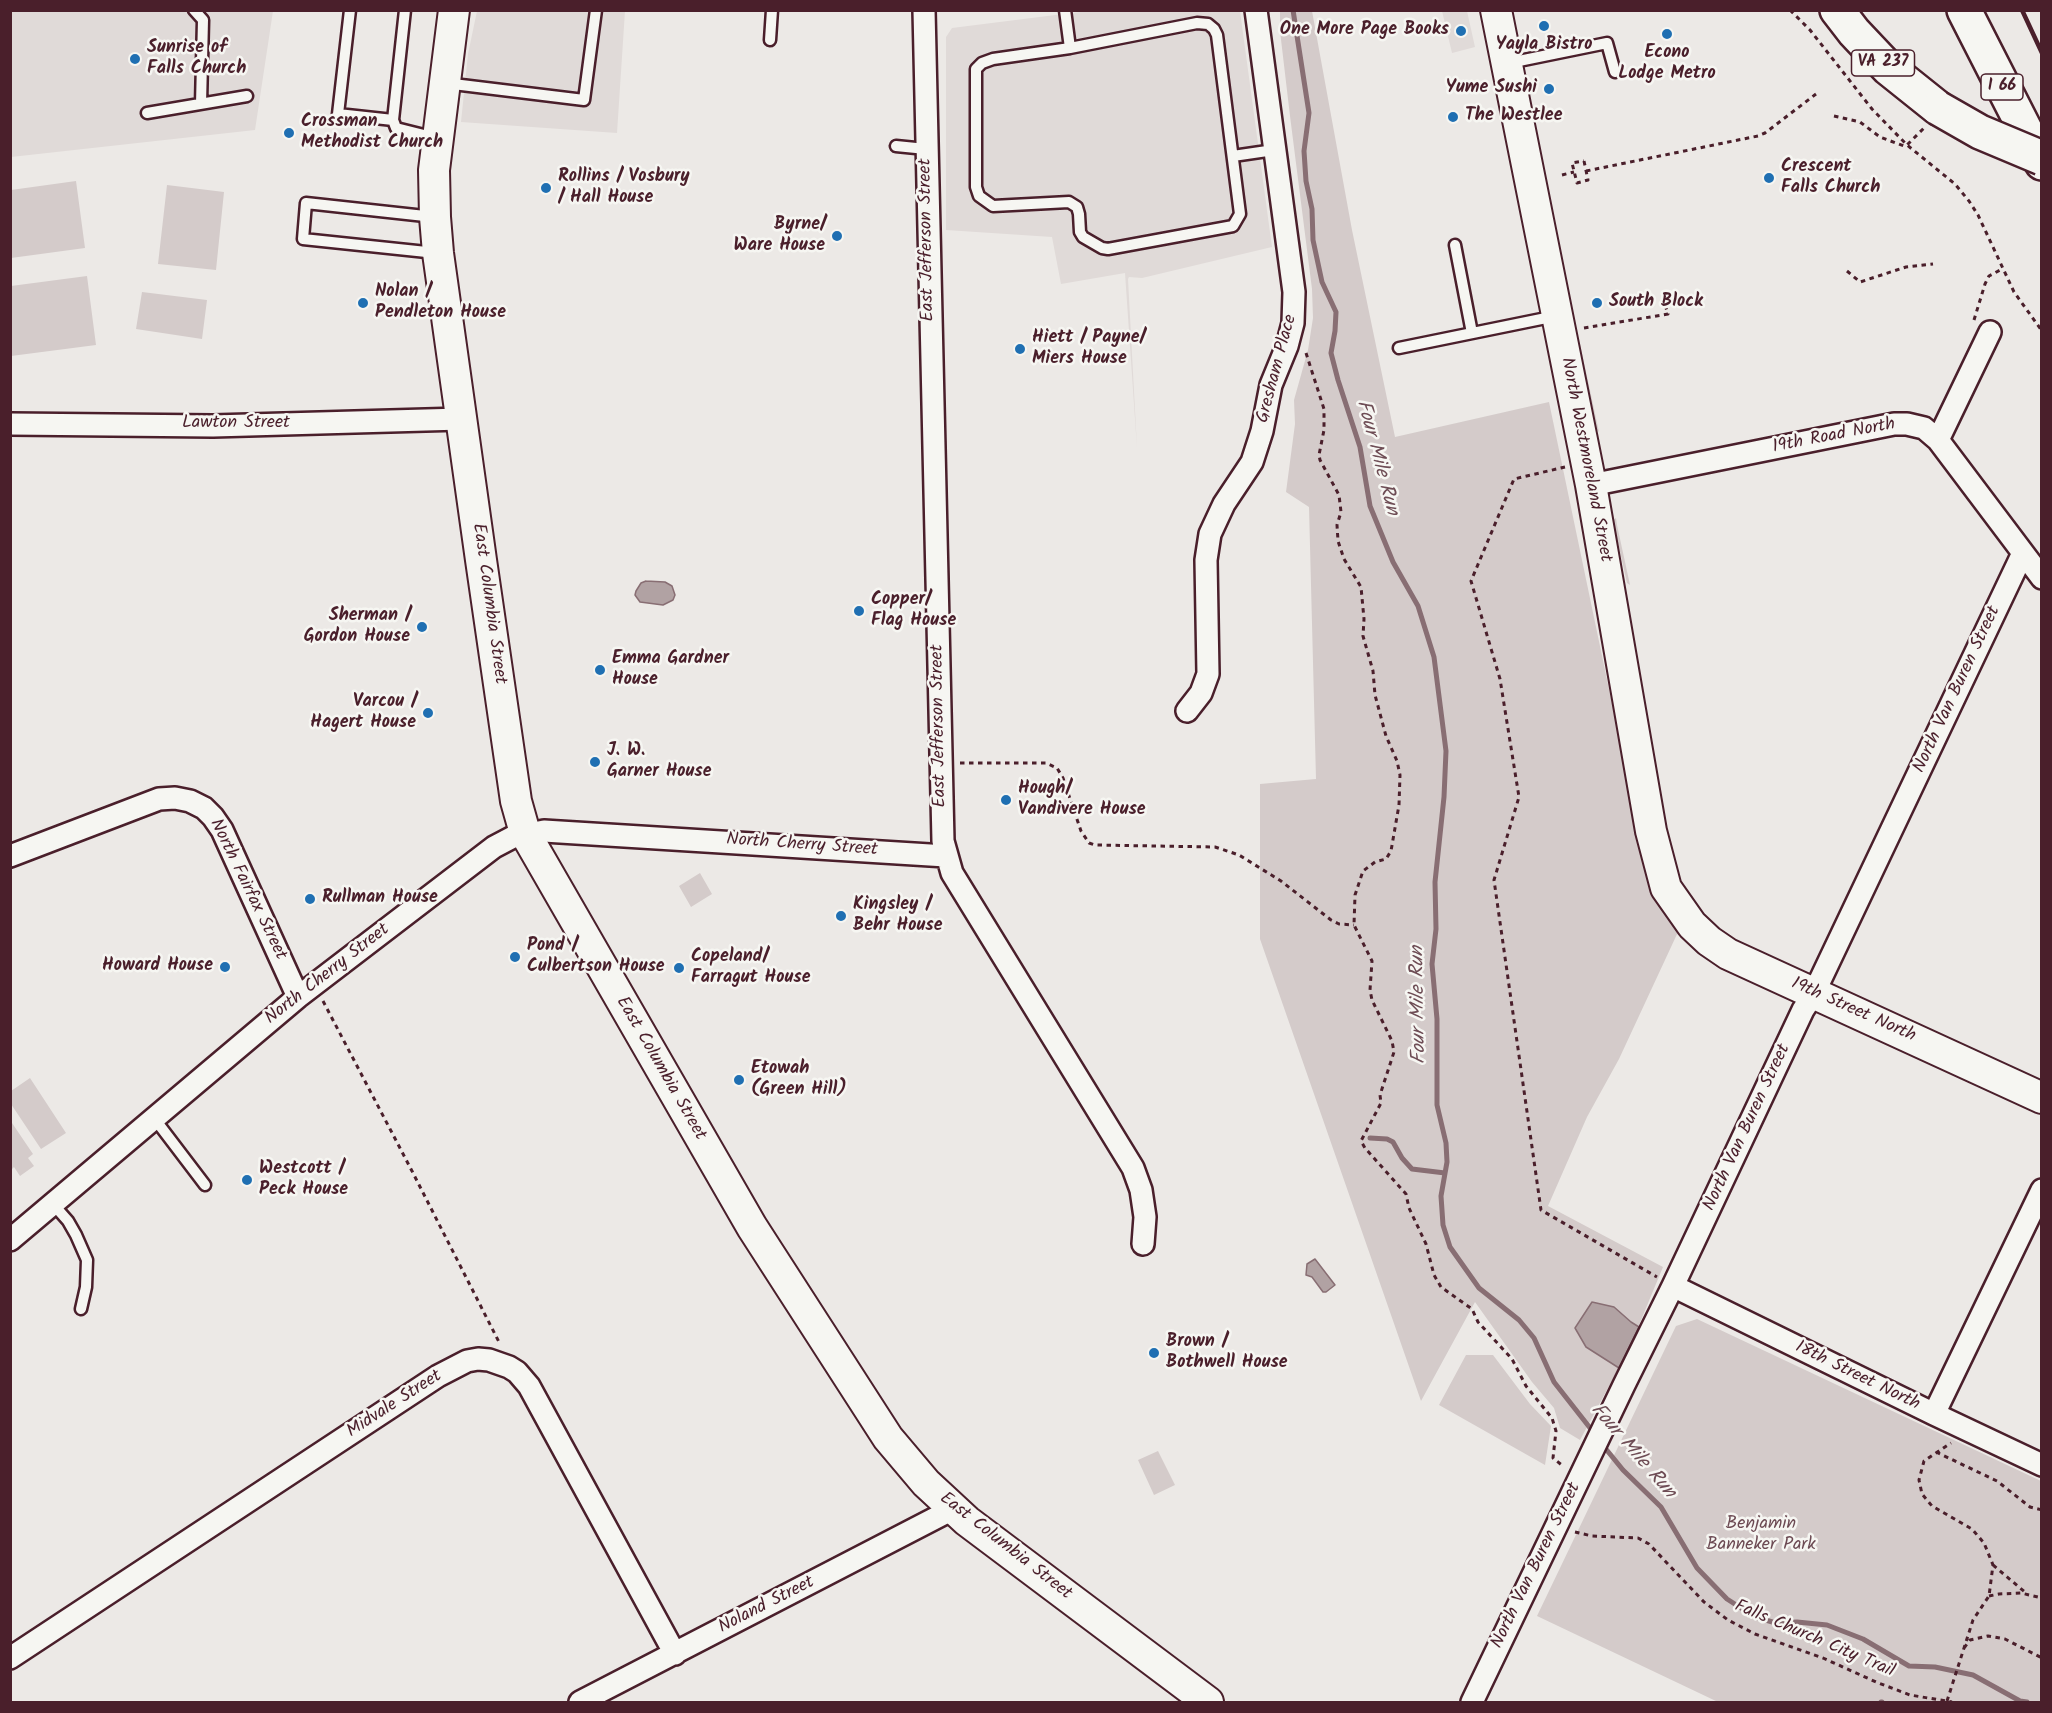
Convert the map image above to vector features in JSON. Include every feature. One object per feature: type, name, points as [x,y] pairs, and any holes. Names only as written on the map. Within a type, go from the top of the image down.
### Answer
[{"type":"main road","name":"VA 237","points":[[1837,10],[1888,68],[1938,108],[1980,132],[2042,158]]},
{"type":"main road","name":"I 66","points":[[1964,10],[2042,163]]},
{"type":"street","name":"East Columbia Street","points":[[454,10],[434,170],[438,253],[516,801],[525,833],[740,1207],[888,1438],[913,1468],[953,1509],[1208,1702]]},
{"type":"street","name":"East Jefferson Street","points":[[924,10],[943,841],[952,873],[1132,1168],[1141,1190],[1145,1216],[1143,1244]]},
{"type":"street","name":"Gresham Place","points":[[1187,711],[1201,693],[1208,674],[1206,560],[1210,534],[1224,504],[1252,462],[1260,439],[1271,385],[1291,333],[1293,292],[1256,10]]},
{"type":"street","name":"North Westmoreland Street","points":[[1496,10],[1506,64],[1568,322],[1589,473],[1651,831],[1662,878],[1678,907]]},
{"type":"street","points":[[1938,440],[1990,332]]},
{"type":"street","name":"Lawton Street","points":[[10,424],[213,426],[461,420]]},
{"type":"street","name":"19th Road North","points":[[1589,473],[1894,424],[1907,424],[1924,428],[1938,440],[2042,578]]},
{"type":"street","name":"North Van Buren Street","points":[[1472,1702],[2023,554]]},
{"type":"street","name":"North Fairfax Street","points":[[10,856],[159,799],[175,798],[190,801],[204,808],[222,830],[309,995]]},
{"type":"street","name":"North Cherry Street","points":[[12,1236],[154,1118],[494,848],[513,837],[525,833],[558,831],[946,856]]},
{"type":"street","name":"19th Street North","points":[[1678,907],[1692,925],[1722,950],[1741,961],[2042,1098]]},
{"type":"street","points":[[1934,1414],[2042,1190]]},
{"type":"street","name":"18th Street North","points":[[1673,1286],[1966,1430],[2042,1464]]},
{"type":"street","name":"Midvale Street","points":[[10,1658],[438,1376],[467,1361],[489,1360],[500,1363]]},
{"type":"street","points":[[500,1363],[517,1372],[529,1386],[675,1654]]},
{"type":"street","name":"Noland Street","points":[[580,1702],[953,1509]]},
{"type":"lane","points":[[194,10],[203,20],[201,104]]},
{"type":"lane","points":[[350,10],[338,114],[393,120]]},
{"type":"lane","points":[[405,10],[393,120],[396,128],[438,139]]},
{"type":"lane","points":[[445,82],[584,100],[596,10]]},
{"type":"lane","points":[[770,40],[772,10]]},
{"type":"lane","points":[[1065,10],[1070,48]]},
{"type":"lane","points":[[1197,23],[1208,24],[1214,29],[1217,35],[1240,214],[1233,226],[1112,250],[1102,248],[1083,237],[1080,232],[1080,214],[1077,207],[1069,202],[993,206],[979,196],[976,187],[976,69],[982,63],[993,59],[1070,48],[1197,23]]},
{"type":"lane","points":[[1506,64],[1607,43],[1615,72]]},
{"type":"lane","points":[[147,113],[247,96]]},
{"type":"lane","points":[[896,146],[926,149]]},
{"type":"lane","points":[[1233,156],[1274,150]]},
{"type":"lane","points":[[435,217],[306,203],[303,239],[438,253]]},
{"type":"lane","points":[[1455,245],[1472,333]]},
{"type":"lane","points":[[1399,348],[1472,333],[1568,322]]},
{"type":"lane","points":[[154,1118],[205,1185]]},
{"type":"lane","points":[[53,1204],[68,1221],[87,1260],[86,1287],[81,1309]]},
{"type":"path","points":[[1790,10],[1810,30],[1872,109],[1907,145],[1945,175],[1969,201],[1978,215],[2013,292],[2042,331]]},
{"type":"path","points":[[1586,171],[1758,136],[1816,94]]},
{"type":"path","points":[[1834,116],[1864,124],[1880,137],[1907,145]]},
{"type":"path","points":[[1584,161],[1588,180],[1576,183],[1574,172],[1572,163],[1584,161]]},
{"type":"path","points":[[1562,175],[1574,172]]},
{"type":"path","points":[[1847,271],[1860,282],[1906,267],[1933,264]]},
{"type":"path","points":[[1568,322],[1668,314],[1666,308]]},
{"type":"path","points":[[1303,349],[1308,356],[1312,376],[1324,409],[1324,430],[1319,455],[1339,495],[1341,512],[1337,525],[1338,540],[1344,559],[1361,587],[1363,636],[1373,671],[1375,694],[1386,736],[1397,761],[1400,775],[1399,805],[1391,851],[1386,859],[1368,867],[1360,877],[1355,895],[1354,925],[1372,961],[1370,990],[1372,1000],[1392,1041],[1394,1052],[1380,1095],[1381,1103],[1361,1141],[1406,1194],[1409,1208],[1426,1244],[1434,1275],[1441,1287],[1446,1293],[1472,1309],[1478,1322],[1512,1359],[1526,1386],[1552,1418],[1556,1431],[1553,1458],[1568,1469]]},
{"type":"path","points":[[1589,473],[1514,479],[1471,581],[1500,679],[1519,797],[1494,879],[1541,1210],[1673,1286]]},
{"type":"path","points":[[956,763],[1046,763],[1057,768],[1063,778],[1081,831],[1089,843],[1095,845],[1215,847],[1239,855],[1281,881],[1331,920],[1339,924],[1354,925]]},
{"type":"path","points":[[309,995],[494,1330],[502,1351],[500,1363]]},
{"type":"path","points":[[1966,1430],[1958,1439],[1924,1461],[1919,1480],[1922,1494],[1932,1506],[1972,1529],[1984,1543],[1993,1565],[2028,1594]]},
{"type":"path","points":[[1936,1452],[1997,1481],[2030,1507],[2042,1510]]},
{"type":"path","name":"Falls Church City Trail","points":[[1557,1524],[1592,1536],[1638,1538],[1649,1544],[1704,1602],[1728,1620],[1755,1634],[1823,1658],[1910,1695],[1952,1702]]},
{"type":"path","points":[[1947,1701],[1973,1620],[1989,1596],[1993,1565]]},
{"type":"path","points":[[1989,1596],[2007,1593],[2028,1594],[2042,1598]]},
{"type":"path","points":[[1962,1649],[1970,1641],[1988,1636],[2005,1639],[2042,1658]]},
{"type":"shaded area","points":[[10,11],[273,11],[255,130],[11,157]]},
{"type":"shaded area","points":[[477,11],[625,11],[617,133],[461,122],[468,54]]},
{"type":"shaded area","points":[[1087,11],[1240,11],[1272,247],[1142,278],[1129,277],[1137,448],[1125,273],[1061,284],[1052,237],[946,230],[946,37],[952,28]]},
{"type":"shaded area","points":[[1442,11],[1467,11],[1475,47],[1452,53]]},
{"type":"shaded area","points":[[665,582],[672,586],[675,595],[673,600],[663,605],[640,602],[635,595],[636,591],[641,583]]},
{"type":"shaded area","points":[[1315,1259],[1335,1285],[1326,1292],[1323,1292],[1312,1277],[1306,1275],[1307,1264]]},
{"type":"shaded area","points":[[1592,1302],[1614,1307],[1639,1327],[1619,1368],[1586,1347],[1575,1328]]},
{"type":"green space","points":[[1280,11],[1312,11],[1352,230],[1395,437],[1549,402],[1648,876],[1656,901],[1678,932],[1619,1059],[1587,1117],[1548,1206],[1663,1267],[1629,1349],[1580,1440],[1560,1428],[1554,1408],[1532,1382],[1475,1302],[1421,1401],[1260,939],[1260,784],[1316,779],[1309,507],[1286,492],[1295,424],[1294,400],[1308,350],[1313,318],[1312,289],[1280,31]]},
{"type":"green space","points":[[76,181],[85,248],[11,258],[11,190]]},
{"type":"green space","points":[[167,185],[224,192],[216,270],[158,264]]},
{"type":"green space","points":[[87,276],[96,345],[11,356],[11,286]]},
{"type":"green space","points":[[142,292],[207,300],[202,339],[136,329]]},
{"type":"green space","points":[[1577,344],[1580,344],[1599,432],[1595,428]]},
{"type":"green space","points":[[1616,518],[1630,585],[1627,583],[1613,520]]},
{"type":"green space","points":[[700,873],[712,894],[691,907],[679,886]]},
{"type":"green space","points":[[30,1078],[66,1133],[41,1149],[11,1104],[11,1091]]},
{"type":"green space","points":[[10,1120],[33,1154],[28,1158],[34,1166],[20,1176],[14,1167],[11,1170]]},
{"type":"green space","name":"Benjamin Banneker Park","points":[[1697,1319],[2041,1481],[2041,1702],[1718,1702],[1537,1616],[1676,1326]]},
{"type":"green space","points":[[1466,1355],[1493,1355],[1530,1404],[1551,1426],[1545,1465],[1439,1405]]},
{"type":"green space","points":[[1158,1451],[1175,1485],[1154,1495],[1138,1460]]},
{"type":"waterway","name":"Four Mile Run","points":[[1293,10],[1309,113],[1304,151],[1306,181],[1312,209],[1313,240],[1322,282],[1336,312],[1331,353],[1360,447],[1370,506],[1393,562],[1418,606],[1434,657],[1446,751],[1444,797],[1435,882],[1436,929],[1432,964],[1437,1019],[1437,1105],[1446,1143],[1447,1162],[1441,1196],[1443,1225],[1450,1247],[1479,1288],[1519,1320],[1534,1338],[1554,1382],[1594,1433]]},
{"type":"waterway","points":[[1370,1138],[1387,1139],[1393,1142],[1402,1158],[1412,1169],[1445,1173]]},
{"type":"waterway","name":"Four Mile Run","points":[[1601,1443],[1623,1470],[1661,1507],[1697,1568],[1727,1599],[1755,1617],[1776,1623],[1797,1622],[1827,1625],[1863,1639],[1909,1666],[1935,1667],[1973,1675],[2020,1701],[2027,1702]]},
{"type":"railway","points":[[2022,10],[2042,53]]},
{"type":"place","name":"Yayla Bistro","points":[[1544,26]]},
{"type":"place","name":"One More Page Books","points":[[1461,31]]},
{"type":"place","name":"Econo Lodge Metro","points":[[1667,34]]},
{"type":"place","name":"Sunrise of Falls Church","points":[[135,59]]},
{"type":"place","name":"Yume Sushi","points":[[1549,89]]},
{"type":"place","name":"The Westlee","points":[[1453,117]]},
{"type":"place","name":"Crossman Methodist Church","points":[[289,133]]},
{"type":"place","name":"Crescent Falls Church","points":[[1769,178]]},
{"type":"place","name":"Rollins / Vosbury / Hall House","points":[[546,188]]},
{"type":"place","name":"Byrne/ Ware House","points":[[837,236]]},
{"type":"place","name":"Nolan / Pendleton House","points":[[363,303]]},
{"type":"place","name":"South Block","points":[[1597,303]]},
{"type":"place","name":"Hiett / Payne/ Miers House","points":[[1020,349]]},
{"type":"place","name":"Copper/ Flag House","points":[[859,611]]},
{"type":"place","name":"Sherman / Gordon House","points":[[422,627]]},
{"type":"place","name":"Emma Gardner House","points":[[600,670]]},
{"type":"place","name":"Varcou / Hagert House","points":[[428,713]]},
{"type":"place","name":"J. W. Garner House","points":[[595,762]]},
{"type":"place","name":"Hough/ Vandivere House","points":[[1006,800]]},
{"type":"place","name":"Rullman House","points":[[310,899]]},
{"type":"place","name":"Kingsley / Behr House","points":[[841,916]]},
{"type":"place","name":"Pond / Culbertson House","points":[[515,957]]},
{"type":"place","name":"Howard House","points":[[225,967]]},
{"type":"place","name":"Copeland/ Farragut House","points":[[679,968]]},
{"type":"place","name":"Etowah (Green Hill)","points":[[739,1080]]},
{"type":"place","name":"Westcott / Peck House","points":[[247,1180]]},
{"type":"place","name":"Brown / Bothwell House","points":[[1154,1353]]}]
